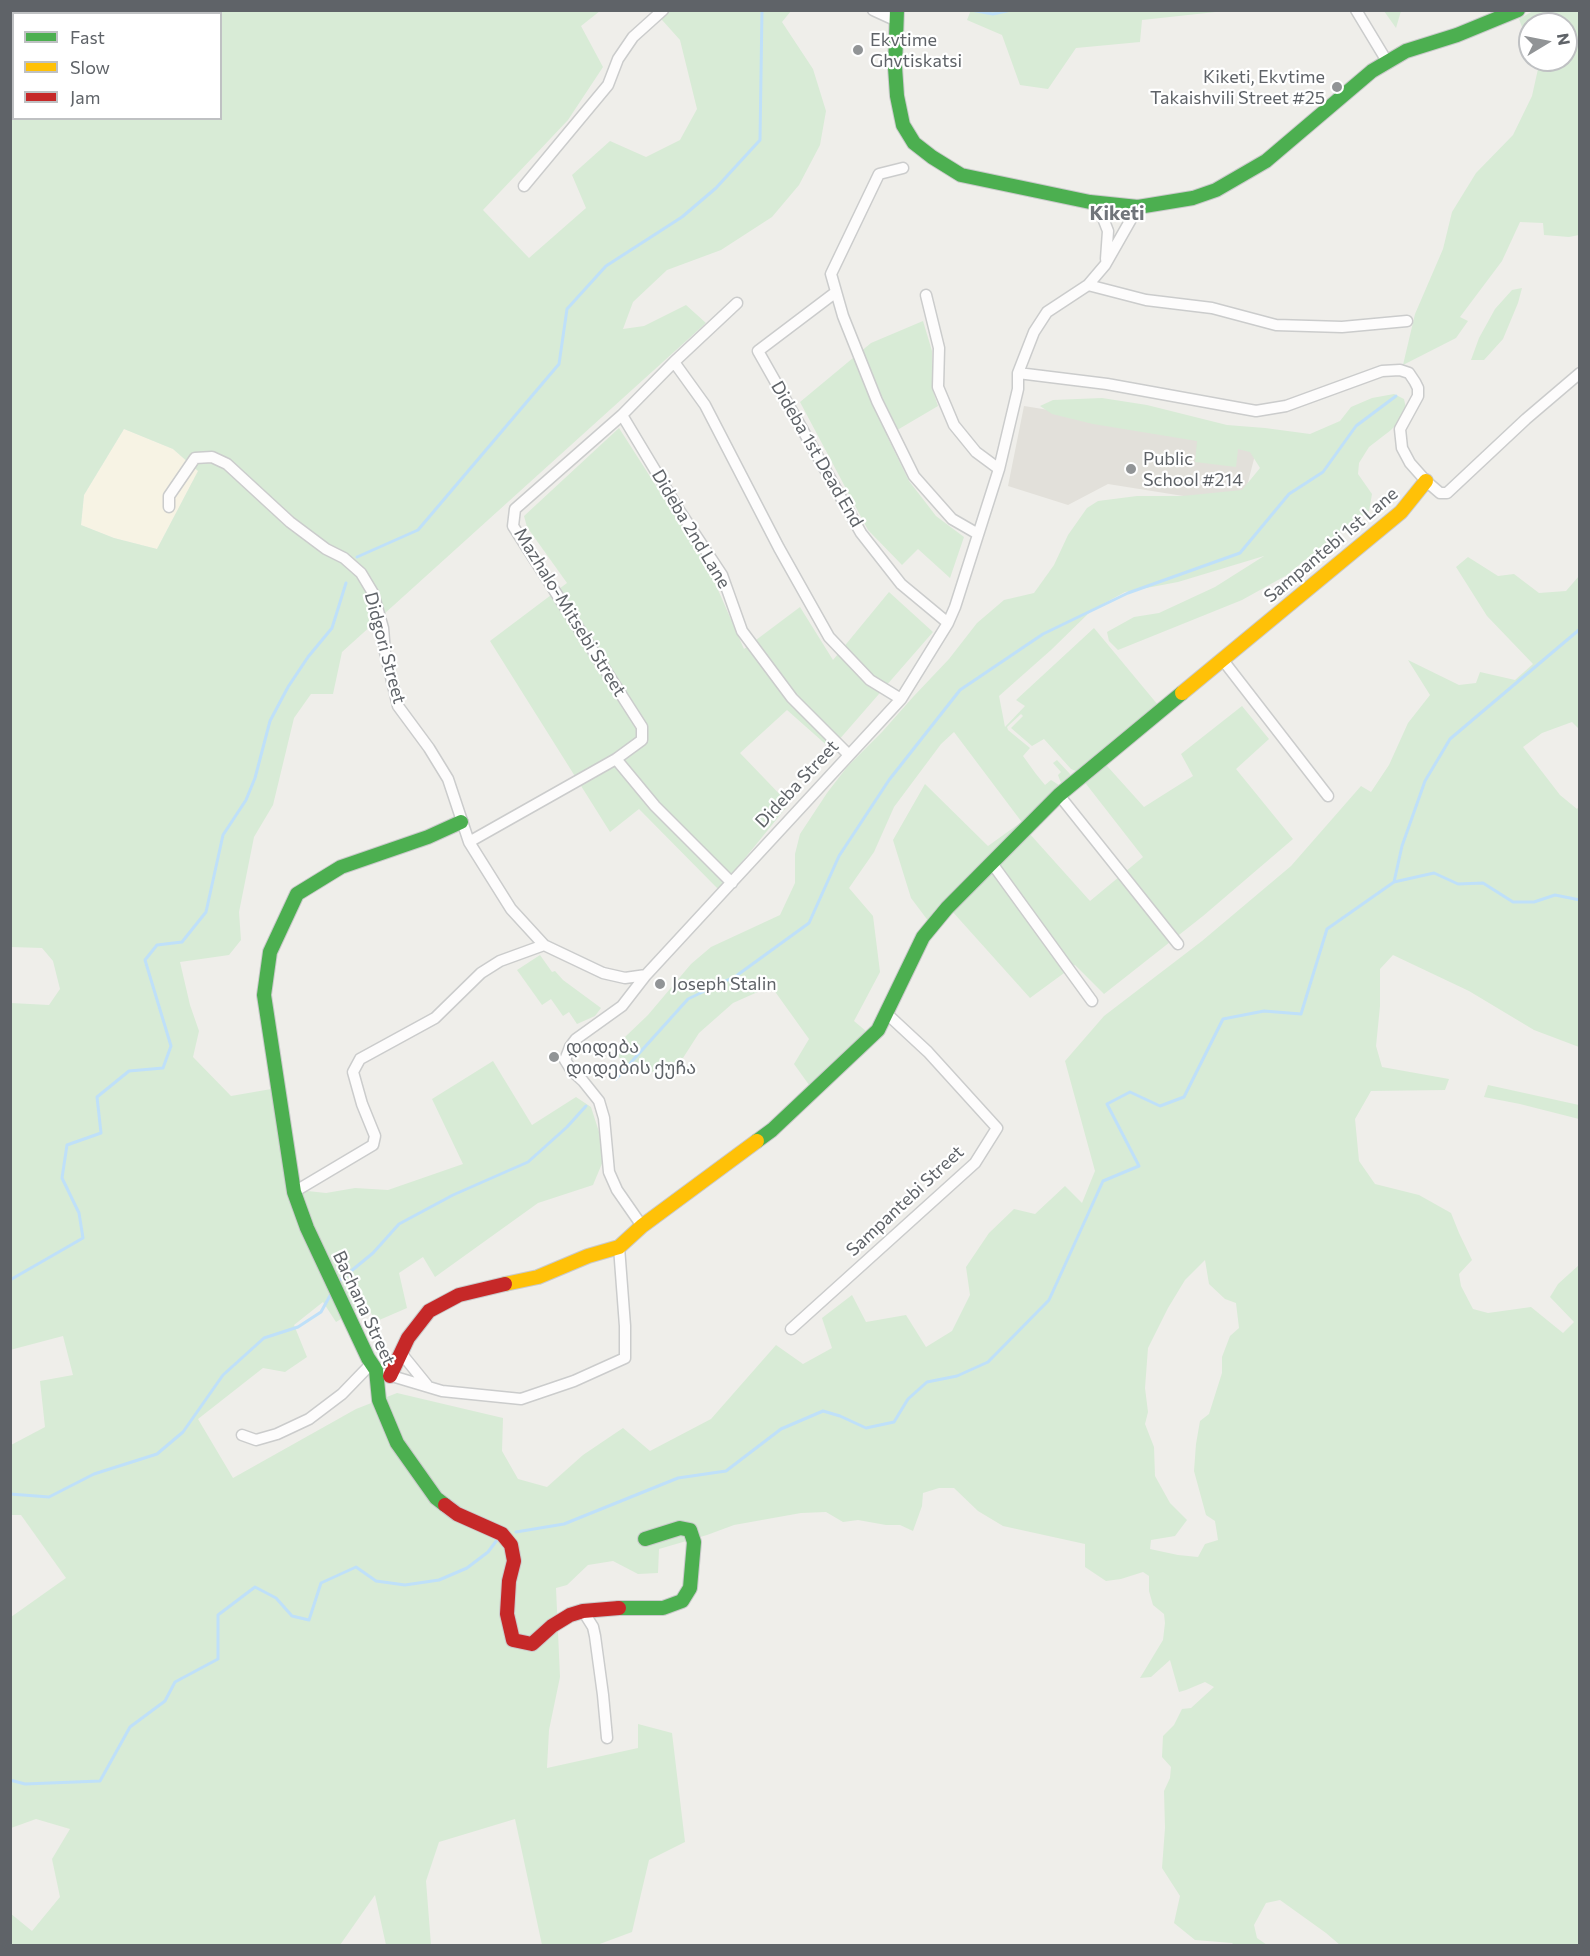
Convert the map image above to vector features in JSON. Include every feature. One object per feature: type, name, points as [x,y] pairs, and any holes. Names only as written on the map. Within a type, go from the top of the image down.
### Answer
[{"type":"street","points":[[524,186],[608,85],[618,59],[633,37],[663,10]]},
{"type":"street","points":[[873,10],[897,16],[895,67],[897,96],[903,124],[914,143],[962,175],[1090,202],[1138,207],[1193,198],[1216,190],[1266,161],[1372,71],[1406,51],[1456,35],[1518,10]]},
{"type":"street","points":[[1356,10],[1388,63]]},
{"type":"street","points":[[903,168],[879,174],[831,274],[843,316],[877,401],[915,477],[952,519],[978,534]]},
{"type":"street","points":[[1090,202],[1101,213],[1108,231],[1105,265]]},
{"type":"street","name":"Dideba Street","points":[[642,1226],[616,1190],[609,1172],[604,1118],[599,1101],[572,1071],[566,1060],[570,1047],[576,1039],[622,1006],[646,975],[901,699],[948,623],[955,607],[999,469],[1018,389],[1018,373],[1034,332],[1047,312],[1088,285],[1105,265],[1138,207]]},
{"type":"street","points":[[1088,285],[1146,300],[1212,309],[1276,325],[1342,327],[1407,321]]},
{"type":"street","name":"Dideba 1st Dead End","points":[[836,292],[758,351],[861,533],[901,584],[948,623]]},
{"type":"street","points":[[926,295],[939,348],[938,387],[954,425],[976,452],[999,469]]},
{"type":"street","name":"Mazhalo-Mitsebi Street","points":[[469,843],[616,759],[642,740],[642,727],[513,526],[515,509],[622,414],[737,303]]},
{"type":"street","points":[[674,362],[705,405],[779,548],[829,637],[870,680],[901,699]]},
{"type":"street","points":[[1018,373],[1107,384],[1256,411],[1286,406],[1383,371],[1400,370],[1409,373],[1418,388],[1418,396],[1401,429],[1402,448],[1410,463],[1440,493],[1447,493],[1526,419],[1580,373]]},
{"type":"street","name":"Dideba 2nd Lane","points":[[622,414],[722,575],[742,631],[792,698],[848,754]]},
{"type":"street","name":"Didgori Street","points":[[169,507],[170,496],[195,458],[212,457],[227,464],[290,522],[326,549],[344,558],[361,573],[373,593],[383,628],[385,652],[398,706],[429,748],[448,779],[469,843],[511,909],[544,945],[603,974],[625,978],[646,975]]},
{"type":"street","name":"Sampantebi 1st Lane","points":[[886,1013],[923,937],[991,862],[1059,795],[1392,520],[1426,481]]},
{"type":"street","points":[[1222,659],[1328,796]]},
{"type":"street","points":[[616,759],[655,806],[732,882]]},
{"type":"street","points":[[1059,795],[1178,944]]},
{"type":"street","name":"Bachana Street","points":[[461,822],[428,837],[341,867],[297,894],[270,952],[264,995],[294,1192],[307,1228],[374,1367],[379,1400],[397,1443],[436,1498],[457,1514],[502,1534],[511,1545],[514,1561],[509,1581],[507,1614],[513,1640],[532,1644],[552,1626],[570,1615],[583,1611],[630,1607],[663,1608],[682,1601],[690,1588],[694,1542],[690,1530],[680,1528],[645,1539]]},
{"type":"street","points":[[991,862],[1092,1001]]},
{"type":"street","points":[[294,1192],[374,1146],[375,1136],[362,1104],[353,1072],[360,1059],[435,1018],[481,973],[500,961],[544,945]]},
{"type":"street","points":[[390,1376],[408,1338],[429,1311],[459,1295],[538,1277],[588,1256],[619,1247],[642,1226],[772,1130],[878,1030],[886,1013]]},
{"type":"street","name":"Sampantebi Street","points":[[791,1329],[975,1163],[997,1128],[928,1052],[886,1013]]},
{"type":"street","points":[[242,1435],[256,1440],[277,1434],[309,1419],[374,1367],[390,1376],[442,1391],[521,1399],[574,1381],[625,1358],[619,1247]]},
{"type":"street","points":[[401,1353],[427,1385]]},
{"type":"street","points":[[583,1611],[593,1627],[595,1636],[607,1738]]},
{"type":"shaded area","name":"Public School #214","points":[[1024,406],[1242,441],[1255,455],[1246,490],[1221,502],[1108,484],[1068,505],[1008,486]]},
{"type":"shaded area","points":[[124,429],[173,449],[198,471],[157,549],[114,538],[81,525],[84,495]]},
{"type":"green space","points":[[971,10],[1225,11],[1142,20],[1140,42],[1076,48],[1048,89],[1020,85],[1002,35],[967,20]]},
{"type":"green space","points":[[11,11],[600,11],[581,26],[603,67],[568,120],[483,210],[529,258],[586,208],[572,175],[610,141],[646,157],[680,140],[697,109],[680,40],[654,11],[791,11],[782,22],[813,69],[826,111],[820,145],[799,185],[772,217],[721,250],[667,270],[633,302],[623,329],[644,326],[686,305],[706,323],[342,652],[333,694],[311,694],[294,718],[273,805],[254,837],[239,912],[241,940],[229,955],[180,962],[199,1031],[193,1057],[231,1096],[277,1088],[289,1189],[326,1193],[355,1188],[388,1190],[463,1164],[432,1099],[493,1061],[532,1125],[576,1097],[591,1107],[606,1154],[593,1185],[538,1203],[435,1277],[423,1257],[399,1273],[407,1308],[377,1321],[365,1305],[336,1322],[323,1302],[294,1325],[307,1357],[285,1372],[263,1368],[198,1419],[233,1478],[356,1409],[397,1393],[503,1418],[502,1451],[518,1479],[547,1487],[583,1455],[623,1428],[650,1451],[711,1419],[776,1345],[803,1364],[832,1348],[822,1318],[852,1295],[866,1322],[906,1315],[926,1347],[952,1331],[970,1295],[966,1267],[989,1233],[1014,1209],[1035,1214],[1065,1186],[1082,1203],[1095,1171],[1065,1061],[1104,1016],[1202,941],[1291,866],[1361,786],[1371,792],[1389,765],[1408,723],[1430,695],[1408,660],[1459,685],[1476,683],[1480,672],[1515,680],[1533,664],[1487,616],[1456,567],[1468,557],[1498,576],[1514,574],[1539,593],[1566,591],[1579,576],[1579,729],[1572,722],[1542,733],[1523,747],[1560,795],[1577,809],[1579,806],[1579,1047],[1534,1030],[1469,991],[1393,955],[1380,969],[1380,1006],[1376,1046],[1382,1067],[1449,1079],[1445,1090],[1371,1091],[1355,1119],[1359,1161],[1375,1184],[1419,1195],[1451,1213],[1472,1260],[1459,1274],[1461,1286],[1473,1309],[1488,1313],[1531,1307],[1563,1333],[1574,1322],[1550,1297],[1558,1284],[1579,1265],[1579,1945],[1340,1945],[1280,1900],[1266,1903],[1254,1925],[1257,1938],[1267,1945],[1234,1945],[1195,1940],[1174,1923],[1180,1896],[1162,1868],[1165,1828],[1164,1791],[1170,1778],[1171,1767],[1162,1757],[1163,1736],[1174,1725],[1182,1709],[1191,1708],[1214,1687],[1205,1682],[1179,1692],[1170,1660],[1151,1677],[1140,1678],[1163,1640],[1165,1623],[1164,1614],[1153,1605],[1149,1591],[1149,1576],[1143,1572],[1106,1581],[1085,1567],[1085,1544],[1003,1526],[978,1511],[954,1488],[939,1488],[923,1493],[922,1506],[913,1531],[900,1525],[858,1520],[843,1522],[826,1512],[801,1513],[734,1525],[659,1549],[658,1573],[638,1574],[613,1561],[588,1565],[567,1585],[556,1588],[560,1677],[549,1730],[547,1768],[638,1748],[638,1724],[672,1733],[685,1842],[649,1860],[632,1932],[597,1945],[542,1945],[515,1819],[439,1842],[426,1881],[431,1945],[386,1945],[375,1895],[340,1945],[11,1945],[10,1913],[32,1931],[60,1897],[52,1859],[70,1829],[36,1819],[11,1828],[11,1617],[66,1578],[21,1515],[11,1515],[11,1445],[45,1427],[40,1381],[73,1375],[63,1336],[10,1350],[11,1003],[49,1005],[60,989],[53,961],[42,948],[11,947]],"holes":[[[124,429],[173,449],[198,471],[157,549],[114,538],[81,525],[84,495]],[[1205,1260],[1209,1284],[1225,1299],[1236,1303],[1239,1328],[1230,1336],[1222,1357],[1222,1373],[1209,1414],[1200,1421],[1194,1471],[1206,1515],[1215,1521],[1218,1540],[1205,1544],[1198,1557],[1150,1549],[1151,1540],[1175,1536],[1187,1520],[1170,1503],[1155,1476],[1154,1447],[1145,1424],[1148,1412],[1145,1388],[1148,1348],[1185,1280]]]},
{"type":"green space","points":[[1384,11],[1401,11],[1396,28]]},
{"type":"green space","points":[[1579,11],[1579,235],[1569,237],[1544,235],[1543,223],[1520,222],[1502,261],[1460,317],[1468,321],[1456,338],[1403,365],[1415,314],[1443,249],[1452,212],[1476,173],[1513,135],[1532,96],[1537,72],[1578,72],[1578,12],[1531,12]]},
{"type":"green space","points":[[1522,288],[1503,339],[1484,360],[1471,360],[1479,338],[1495,309],[1512,290]]},
{"type":"green space","points":[[923,321],[932,351],[932,388],[938,406],[887,436],[909,481],[936,516],[964,537],[950,578],[918,549],[902,565],[868,530],[800,402],[871,343]]},
{"type":"green space","points":[[1394,394],[1404,399],[1407,413],[1391,430],[1369,447],[1359,463],[1358,474],[1372,494],[1369,511],[1339,532],[1287,575],[1242,600],[1118,650],[1109,641],[1107,632],[1134,617],[1159,613],[1215,587],[1264,556],[1178,582],[1125,592],[1092,610],[999,696],[1005,727],[1025,706],[1016,700],[1094,628],[1158,705],[1099,757],[1144,807],[1193,776],[1181,754],[1242,706],[1269,739],[1236,769],[1293,839],[1203,916],[1104,994],[1075,965],[1030,998],[951,910],[935,930],[911,898],[893,840],[925,784],[988,846],[1020,823],[1090,901],[1143,857],[1076,771],[1071,769],[1044,739],[1032,746],[1011,728],[1023,716],[1021,714],[1007,727],[1030,748],[1023,756],[1036,774],[1045,785],[1051,780],[1059,785],[1061,783],[1058,775],[1061,772],[1053,763],[1057,760],[1070,774],[1071,779],[1024,825],[954,732],[941,744],[894,807],[874,852],[849,888],[873,916],[880,972],[854,1021],[873,1037],[817,1096],[794,1064],[809,1039],[771,986],[733,1003],[699,1033],[683,1058],[656,1072],[636,1072],[613,1052],[691,964],[711,947],[780,915],[795,883],[795,854],[800,834],[827,793],[847,767],[949,659],[977,623],[1004,600],[1034,593],[1054,565],[1068,535],[1087,508],[1098,501],[1137,496],[1182,496],[1242,490],[1260,468],[1250,452],[1238,449],[1236,467],[1195,462],[1197,441],[1093,424],[1052,414],[1040,406],[1053,400],[1102,398],[1147,405],[1227,425],[1310,434],[1340,421],[1351,407],[1372,398]]},
{"type":"green space","points":[[619,428],[708,567],[744,649],[800,607],[833,660],[889,592],[933,632],[831,749],[787,710],[740,753],[789,804],[719,890],[639,809],[610,832],[490,641],[567,583],[527,527],[524,516]]},
{"type":"green space","points":[[540,955],[552,972],[555,971],[563,980],[601,1008],[595,1016],[577,1024],[569,1012],[563,1016],[551,999],[542,1005],[517,970]]},
{"type":"green space","points":[[1488,1085],[1579,1105],[1579,1119],[1484,1097]]},
{"type":"waterway","points":[[357,557],[418,530],[559,364],[567,309],[606,266],[682,217],[716,188],[760,140],[762,10]]},
{"type":"waterway","points":[[971,10],[993,14],[1011,10]]},
{"type":"waterway","points":[[616,1079],[688,999],[736,976],[809,923],[839,856],[889,780],[960,690],[1043,634],[1128,593],[1240,553],[1289,494],[1323,472],[1356,426],[1396,396]]},
{"type":"waterway","points":[[10,1280],[83,1238],[79,1213],[62,1178],[67,1145],[101,1133],[97,1097],[129,1071],[163,1068],[171,1046],[145,960],[157,945],[182,942],[206,912],[223,835],[246,800],[255,778],[270,721],[288,687],[308,657],[332,628],[346,583]]},
{"type":"waterway","points":[[1394,882],[1402,846],[1425,781],[1450,739],[1580,629]]},
{"type":"waterway","points":[[516,1532],[564,1524],[678,1478],[726,1471],[781,1429],[823,1411],[866,1428],[894,1422],[908,1399],[927,1382],[957,1376],[988,1362],[1049,1300],[1103,1181],[1139,1166],[1107,1104],[1130,1092],[1160,1106],[1184,1097],[1223,1019],[1264,1011],[1301,1014],[1327,929],[1394,882],[1434,873],[1458,884],[1483,883],[1513,902],[1534,902],[1555,895],[1580,900]]},
{"type":"waterway","points":[[339,1281],[373,1253],[399,1224],[453,1195],[528,1162],[567,1127],[586,1106]]},
{"type":"waterway","points":[[10,1494],[49,1497],[94,1474],[157,1454],[183,1432],[223,1375],[264,1338],[298,1327],[321,1312],[332,1292]]},
{"type":"waterway","points":[[10,1780],[25,1784],[100,1781],[130,1727],[165,1701],[175,1682],[218,1659],[218,1615],[255,1587],[276,1598],[292,1616],[309,1620],[321,1583],[356,1567],[376,1581],[405,1585],[439,1580],[467,1568],[488,1552],[497,1540]]},
{"type":"traffic: fast","points":[[897,10],[895,67],[897,96],[903,125],[914,143],[961,175],[1090,202],[1138,207],[1193,198],[1216,190],[1266,161],[1372,71],[1406,51],[1457,35],[1518,10]]},
{"type":"traffic: fast","points":[[757,1141],[772,1130],[878,1030],[923,937],[947,908],[1059,795],[1182,693]]},
{"type":"traffic: fast","points":[[445,1505],[436,1498],[397,1443],[379,1400],[376,1370],[368,1358],[307,1228],[294,1192],[264,995],[270,952],[297,894],[341,867],[428,837],[461,822]]},
{"type":"traffic: fast","points":[[619,1608],[663,1608],[682,1601],[690,1588],[694,1542],[690,1530],[680,1528],[645,1539]]},
{"type":"traffic: slow","points":[[1182,693],[1401,512],[1426,481]]},
{"type":"traffic: slow","points":[[505,1284],[538,1277],[588,1256],[619,1247],[642,1226],[757,1141]]},
{"type":"traffic: jam","points":[[390,1376],[408,1338],[429,1311],[459,1295],[505,1284]]},
{"type":"traffic: jam","points":[[445,1505],[457,1514],[502,1534],[511,1545],[514,1561],[509,1581],[507,1614],[513,1640],[532,1644],[552,1626],[570,1615],[583,1611],[619,1608]]},
{"type":"place","name":"Ekvtime Ghvtiskatsi","points":[[858,50]]},
{"type":"place","name":"Kiketi, Ekvtime Takaishvili Street #25","points":[[1337,87]]},
{"type":"place","name":"Public School #214","points":[[1131,469]]},
{"type":"place","name":"Joseph Stalin","points":[[660,984]]},
{"type":"place","name":"დიდება დიდების ქუჩა","points":[[554,1057]]},
{"type":"district","name":"Kiketi","points":[[1117,213]]}]
